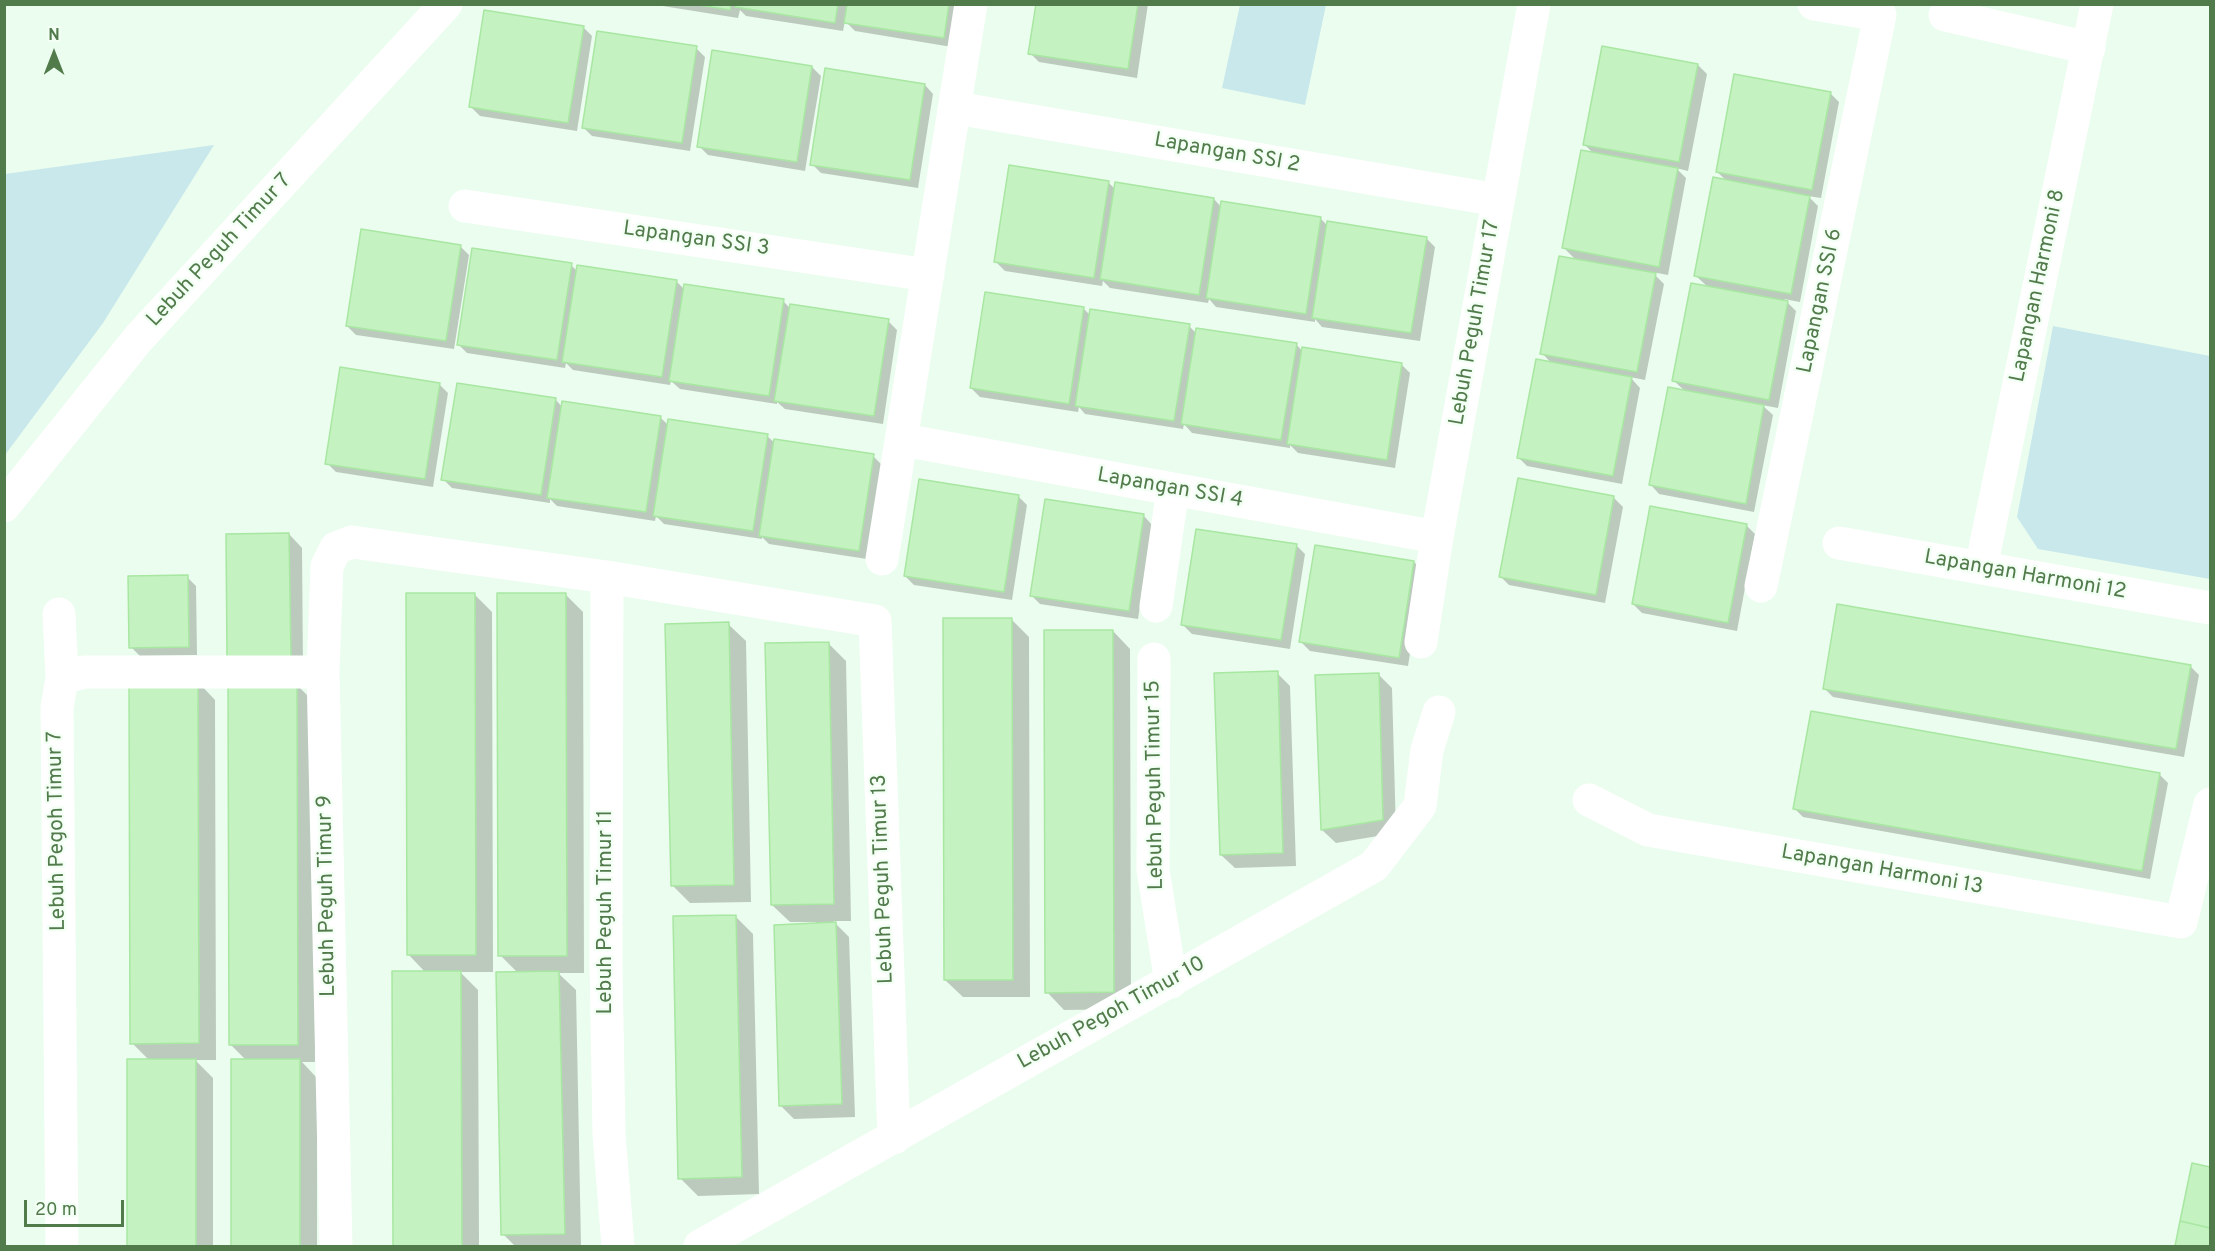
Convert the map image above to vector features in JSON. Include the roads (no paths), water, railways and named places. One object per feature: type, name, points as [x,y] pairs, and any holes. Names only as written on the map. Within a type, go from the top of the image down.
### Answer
[{"type":"street","name":"Lebuh Peguh Timur 7","points":[[4,506],[138,339],[446,4]]},
{"type":"street","points":[[882,559],[903,440],[971,4]]},
{"type":"street","name":"Lebuh Peguh Timur 17","points":[[1421,642],[1437,537],[1534,4]]},
{"type":"street","name":"Lapangan SSI 6","points":[[1761,586],[1880,15],[1814,4]]},
{"type":"street","name":"Lapangan Harmoni 8","points":[[1981,568],[2097,4]]},
{"type":"street","points":[[1945,15],[2088,48]]},
{"type":"street","name":"Lapangan SSI 2","points":[[956,108],[1498,200]]},
{"type":"street","name":"Lapangan SSI 3","points":[[465,206],[928,275]]},
{"type":"street","name":"Lapangan SSI 4","points":[[903,440],[1437,537]]},
{"type":"street","points":[[1156,606],[1173,489]]},
{"type":"street","name":"Lebuh Peguh Timur 9","points":[[336,1246],[323,672],[327,566],[336,549],[352,542],[607,577]]},
{"type":"street","name":"Lapangan Harmoni 12","points":[[1839,543],[2211,608]]},
{"type":"street","name":"Lebuh Peguh Timur 13","points":[[607,577],[875,621],[894,1138]]},
{"type":"street","name":"Lebuh Peguh Timur 11","points":[[607,577],[608,1100],[618,1246]]},
{"type":"street","name":"Lebuh Pegoh Timur 7","points":[[59,614],[62,678],[57,708],[62,1246]]},
{"type":"street","name":"Lebuh Peguh Timur 15","points":[[1154,659],[1153,870],[1171,982]]},
{"type":"street","points":[[62,678],[84,672],[323,672]]},
{"type":"street","name":"Lebuh Pegoh Timur 10","points":[[700,1246],[1374,866],[1420,806],[1427,750],[1439,712]]},
{"type":"street","name":"Lapangan Harmoni 13","points":[[1589,801],[1648,830],[2181,922],[2211,804]]}]
